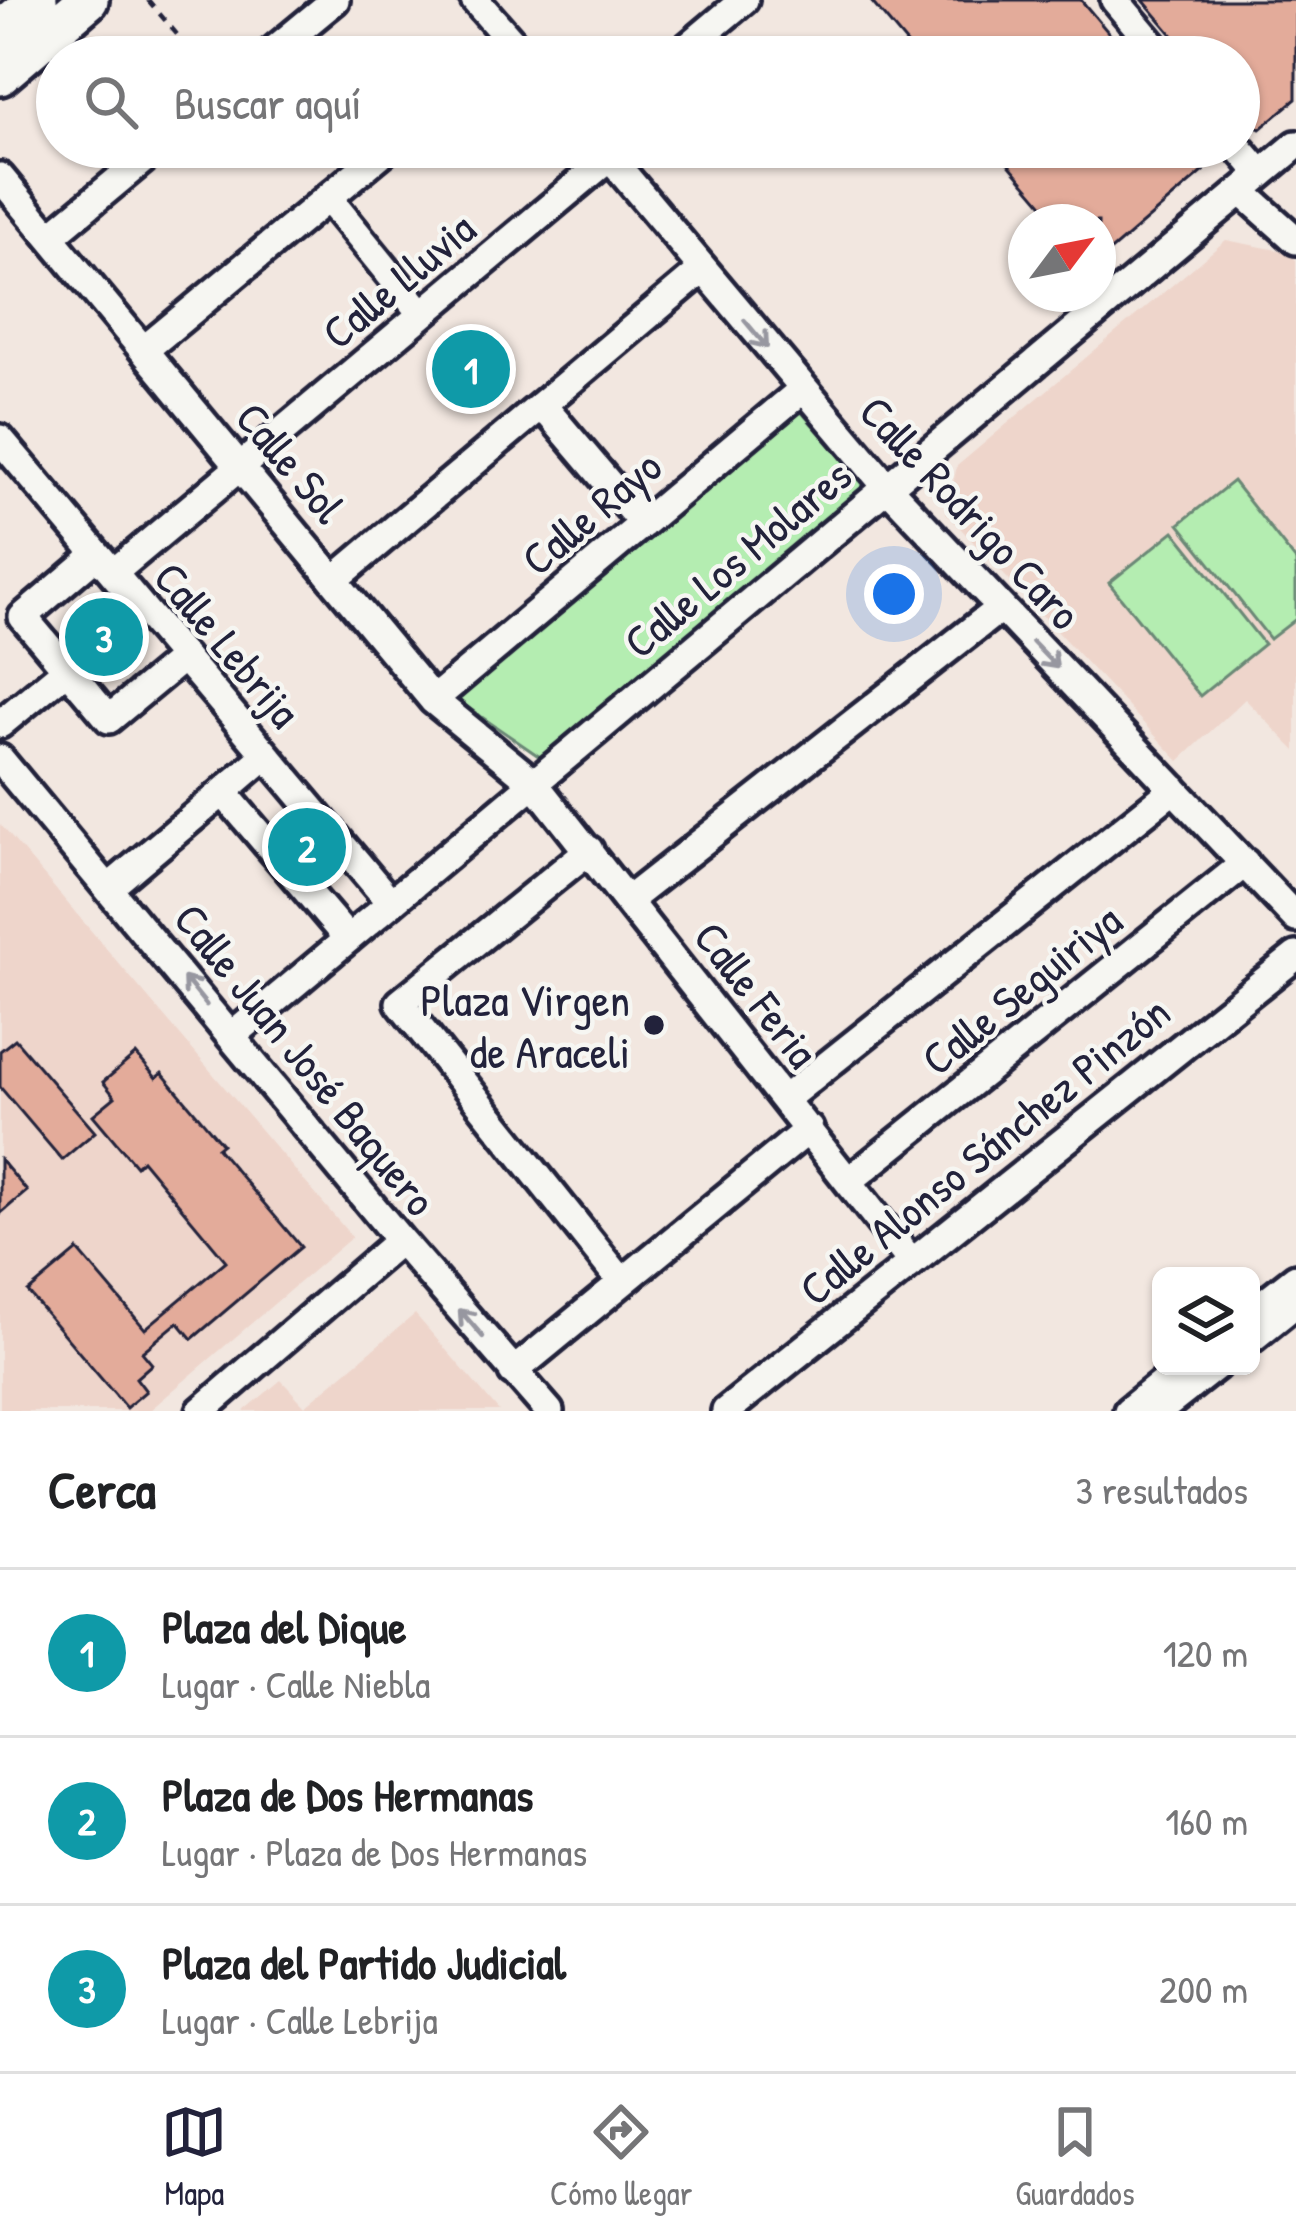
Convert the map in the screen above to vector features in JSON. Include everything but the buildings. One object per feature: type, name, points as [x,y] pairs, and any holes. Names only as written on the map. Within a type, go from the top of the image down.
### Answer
[{"type":"street","points":[[0,32],[37,0]]},
{"type":"street","points":[[46,36],[88,0]]},
{"type":"street","points":[[291,36],[335,0]]},
{"type":"street","points":[[476,0],[500,36]]},
{"type":"street","points":[[701,36],[744,0]]},
{"type":"street","points":[[1115,0],[1145,36]]},
{"type":"street","points":[[0,75],[36,44]]},
{"type":"street","name":"Calle Los Molares","points":[[232,1036],[1296,145]]},
{"type":"street","points":[[51,236],[133,168]]},
{"type":"street","points":[[144,350],[364,168]]},
{"type":"street","name":"Calle Lluvia","points":[[67,669],[23,617],[240,468],[588,168]]},
{"type":"street","name":"Calle Rodrigo Caro","points":[[619,168],[887,488],[1296,918]]},
{"type":"street","points":[[1246,168],[1251,182],[1296,240]]},
{"type":"street","name":"Calle Sol","points":[[0,177],[10,209],[51,236],[433,700],[534,783]]},
{"type":"street","points":[[328,198],[422,314]]},
{"type":"street","points":[[334,580],[702,270]]},
{"type":"street","name":"Calle Rayo","points":[[433,700],[803,389]]},
{"type":"street","points":[[542,405],[643,524]]},
{"type":"street","name":"Calle Lebrija","points":[[5,454],[105,564],[392,903]]},
{"type":"street","points":[[628,900],[1000,608]]},
{"type":"street","points":[[0,724],[67,669],[109,719],[184,657]]},
{"type":"street","points":[[110,886],[266,755]]},
{"type":"street","name":"Calle Juan José Baquero","points":[[0,760],[110,886],[400,1240],[549,1411]]},
{"type":"street","name":"Calle Feria","points":[[534,783],[910,1260]]},
{"type":"street","points":[[785,1098],[1174,789]]},
{"type":"street","points":[[223,792],[348,939]]},
{"type":"street","points":[[589,850],[400,1003],[622,1282]]},
{"type":"street","name":"Calle Seguiriya","points":[[850,1180],[1245,863]]},
{"type":"street","name":"Calle Alonso Sánchez Pinzón","points":[[726,1411],[1296,956]]},
{"type":"street","points":[[513,1372],[809,1129]]},
{"type":"street","points":[[202,1411],[400,1240]]},
{"type":"street","points":[[1260,1306],[1296,1278]]},
{"type":"street","points":[[1260,1332],[1296,1303]]},
{"type":"street","points":[[1128,1411],[1173,1375]]},
{"type":"street","points":[[1159,1411],[1205,1375]]},
{"type":"path","points":[[148,0],[178,36]]},
{"type":"shaded area","points":[[1226,240],[1287,252],[1296,260],[1296,751],[1245,699],[1179,761],[946,513],[957,466]]},
{"type":"shaded area","points":[[0,824],[352,1237],[149,1411],[0,1411]]},
{"type":"shaded area","points":[[415,1314],[499,1411],[244,1411],[281,1380],[305,1406]]},
{"type":"green space","points":[[798,408],[865,485],[543,759],[454,698]]},
{"type":"green space","points":[[1233,481],[1296,561],[1296,619],[1270,639],[1179,524]]},
{"type":"green space","points":[[1174,531],[1264,644],[1200,696],[1109,583]]},
{"type":"place","name":"Plaza del Dique","points":[[471,369]]},
{"type":"place","name":"Plaza del Partido Judicial","points":[[104,637]]},
{"type":"place","name":"Plaza de Dos Hermanas","points":[[307,847]]},
{"type":"place","name":"Plaza Virgen de Araceli","points":[[654,1025]]}]
